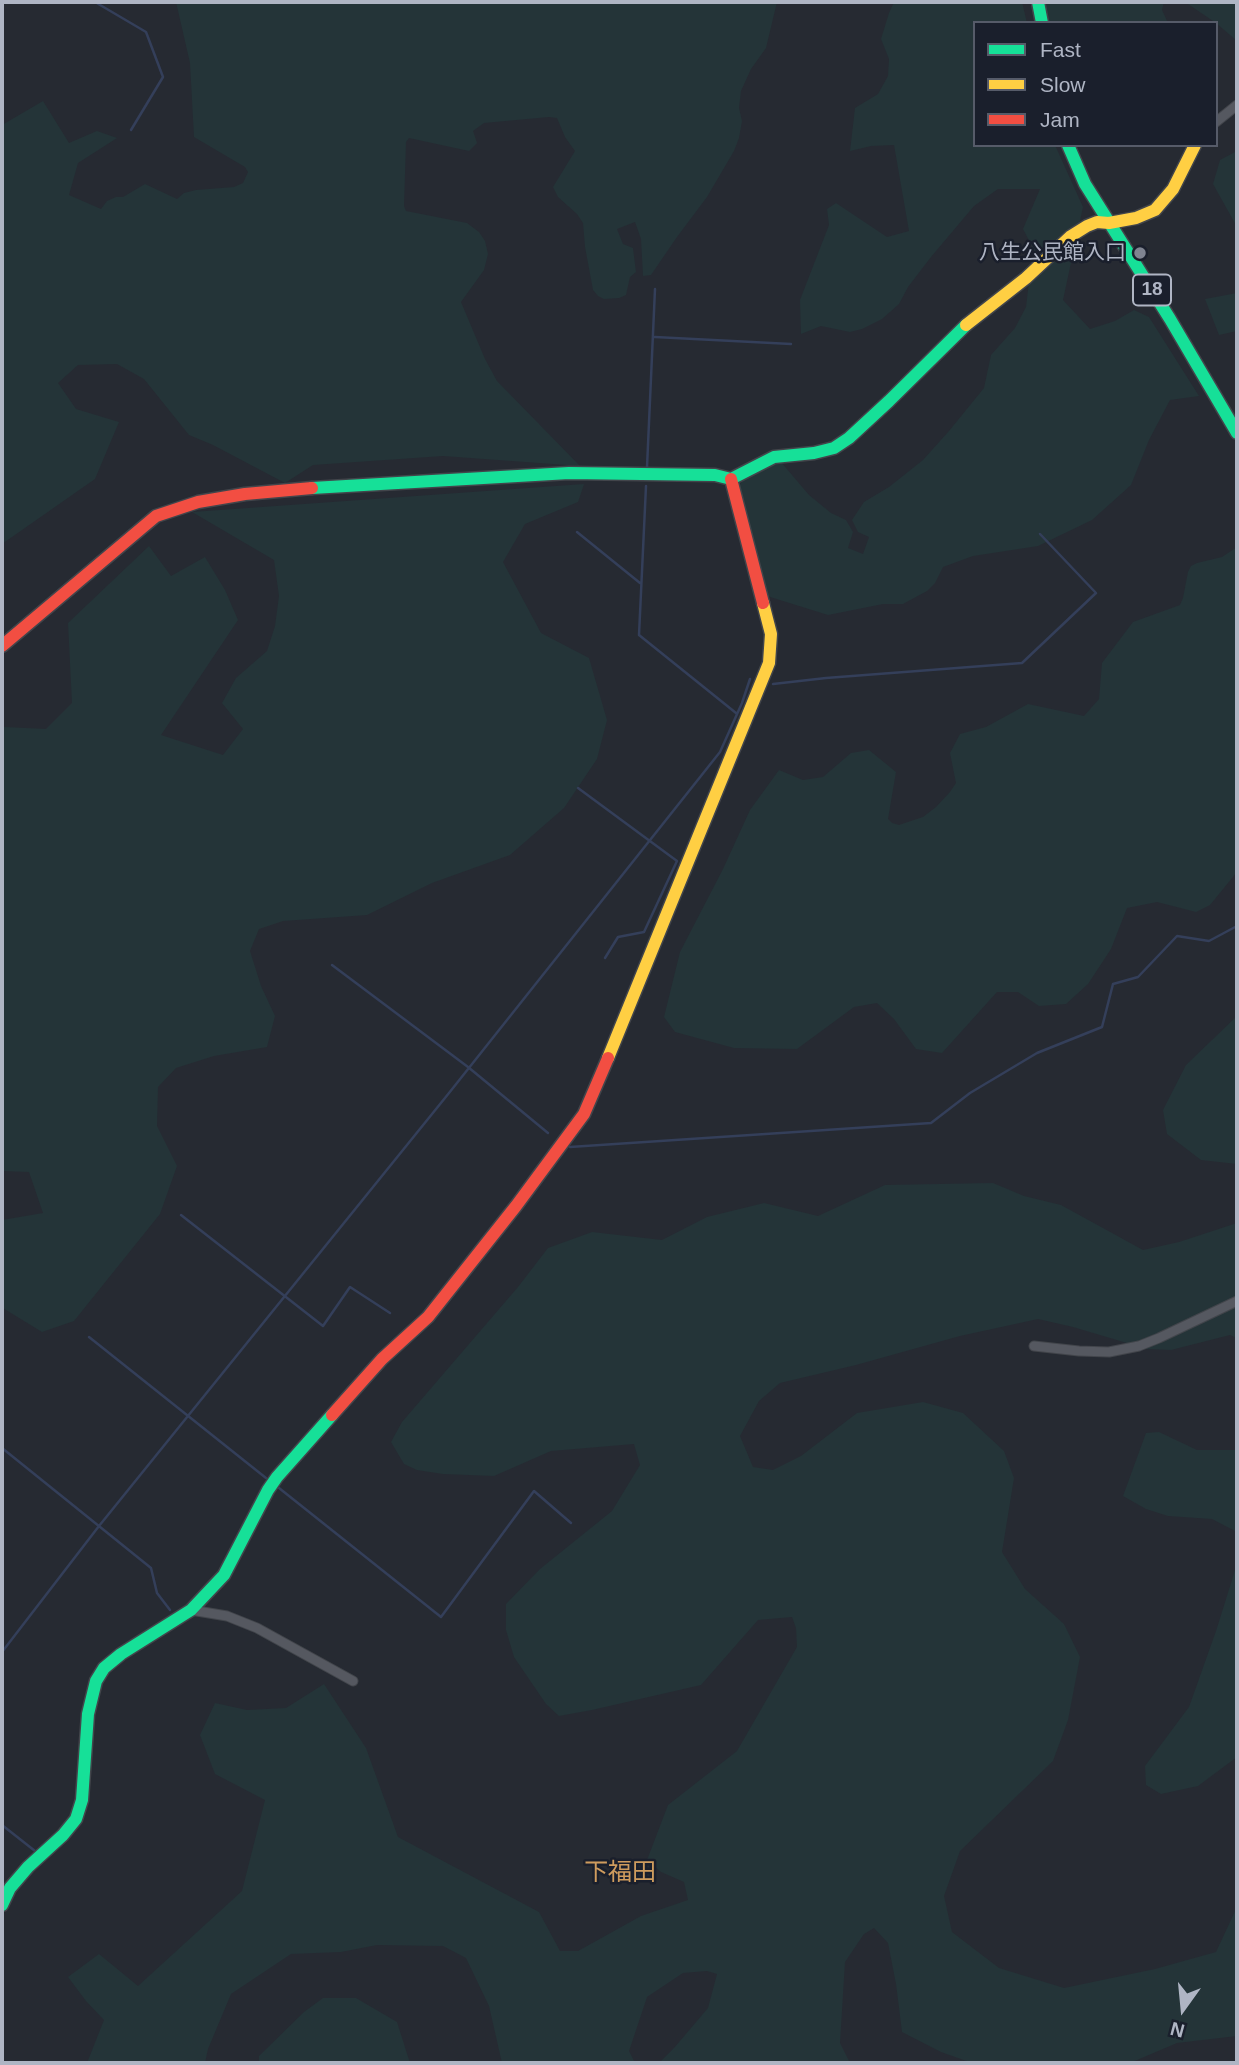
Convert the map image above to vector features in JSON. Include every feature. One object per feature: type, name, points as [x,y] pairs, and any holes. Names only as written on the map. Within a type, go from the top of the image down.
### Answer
[{"type":"street","points":[[1038,2],[1041,21]]},
{"type":"street","points":[[1218,120],[1237,105]]},
{"type":"street","name":"18","points":[[1069,147],[1085,184],[1198,365],[1237,433]]},
{"type":"street","points":[[2,646],[156,516],[198,502],[245,494],[323,487],[516,475],[686,474],[715,475],[731,479],[774,457],[834,448],[849,438],[889,401],[962,328],[1026,278],[1071,236],[1097,222],[1109,223],[1136,218],[1155,210],[1172,189],[1194,147]]},
{"type":"street","points":[[2,1905],[10,1888],[28,1867],[64,1835],[76,1819],[82,1800],[88,1714],[96,1681],[104,1668],[121,1654],[191,1610],[224,1575],[277,1477],[382,1359],[428,1317],[516,1206],[584,1114],[593,1097],[769,663],[771,634],[731,479]]},
{"type":"street","points":[[1034,1346],[1109,1352],[1139,1346],[1237,1301]]},
{"type":"street","points":[[191,1610],[227,1616],[257,1628],[353,1681]]},
{"type":"shaded area","points":[[176,2],[777,2],[766,48],[751,69],[741,91],[739,108],[742,121],[734,151],[707,197],[651,275],[643,276],[641,239],[635,222],[617,229],[623,244],[633,248],[636,272],[630,277],[626,295],[619,298],[604,299],[593,290],[583,223],[558,197],[553,187],[575,151],[557,118],[484,123],[473,131],[477,143],[469,151],[409,138],[406,142],[406,211],[467,223],[479,232],[485,241],[488,254],[484,270],[461,302],[485,359],[497,381],[580,466],[443,456],[313,465],[285,483],[189,435],[144,379],[117,364],[78,365],[58,383],[76,409],[119,422],[95,479],[2,544],[2,125],[43,101],[69,143],[97,131],[117,138],[78,163],[69,195],[101,209],[107,201],[123,197],[145,184],[177,199],[184,193],[196,190],[234,187],[243,183],[248,172],[245,167],[194,137],[190,63]]},
{"type":"shaded area","points":[[894,2],[1022,2],[1027,21],[973,21],[973,147],[1056,147],[1083,207],[1063,300],[1090,329],[1115,321],[1134,310],[1149,317],[1199,396],[1170,400],[1149,440],[1131,485],[1092,520],[1038,546],[973,556],[943,567],[935,583],[927,591],[903,604],[883,604],[828,615],[767,596],[737,488],[749,473],[781,462],[809,495],[831,513],[846,520],[853,532],[848,548],[863,554],[869,537],[858,532],[852,520],[864,502],[889,487],[923,460],[949,431],[984,388],[991,355],[1015,328],[1026,307],[1033,248],[1023,229],[1040,189],[998,189],[974,206],[908,287],[899,304],[882,319],[850,332],[821,326],[801,334],[800,300],[829,225],[827,209],[836,203],[887,237],[909,231],[894,145],[871,146],[850,151],[855,108],[878,94],[888,76],[889,59],[881,39]]},
{"type":"shaded area","points":[[1044,2],[1164,2],[1162,10],[1167,21],[1047,21]]},
{"type":"shaded area","points":[[1185,2],[1234,2],[1237,7],[1237,41],[1218,25],[1218,21],[1213,21]]},
{"type":"shaded area","points":[[1237,148],[1237,227],[1213,184],[1220,160],[1235,152]]},
{"type":"shaded area","points":[[1237,293],[1237,331],[1219,335],[1205,299]]},
{"type":"shaded area","points":[[584,484],[578,502],[525,524],[503,562],[541,633],[589,658],[607,720],[597,759],[564,808],[510,855],[432,883],[367,915],[283,921],[259,929],[250,951],[261,986],[275,1016],[267,1047],[214,1056],[176,1068],[158,1087],[157,1126],[177,1166],[160,1214],[74,1321],[42,1332],[6,1310],[2,1307],[2,1220],[43,1213],[29,1172],[2,1171],[2,729],[46,729],[72,703],[68,623],[149,546],[171,576],[205,557],[225,590],[238,620],[161,735],[223,755],[243,729],[222,703],[236,678],[267,651],[275,626],[279,596],[274,560],[192,512]]},
{"type":"shaded area","points":[[1237,547],[1237,872],[1210,905],[1196,912],[1157,902],[1127,908],[1111,949],[1088,984],[1066,1004],[1039,1006],[1018,992],[997,992],[942,1053],[916,1049],[894,1019],[877,1003],[854,1007],[797,1049],[734,1048],[675,1032],[664,1017],[680,952],[750,810],[779,770],[803,780],[823,777],[851,753],[869,750],[896,772],[888,819],[899,825],[923,817],[936,807],[956,783],[950,753],[960,734],[986,727],[1028,704],[1084,716],[1099,699],[1102,663],[1133,622],[1180,605],[1191,566],[1222,557]]},
{"type":"shaded area","points":[[1237,1016],[1237,1164],[1201,1160],[1167,1134],[1163,1110],[1186,1065]]},
{"type":"shaded area","points":[[993,1183],[1024,1196],[1061,1205],[1143,1250],[1179,1242],[1237,1223],[1237,1338],[1230,1335],[1171,1350],[1147,1349],[1038,1319],[960,1336],[780,1383],[759,1401],[740,1436],[753,1467],[773,1470],[801,1456],[857,1413],[923,1402],[963,1413],[1004,1451],[1014,1478],[1002,1552],[1025,1589],[1064,1624],[1080,1657],[1068,1720],[1053,1761],[960,1851],[944,1896],[952,1932],[999,1968],[1064,1988],[1155,1969],[1216,1952],[1237,1907],[1237,2036],[1177,2043],[1130,2063],[972,2063],[941,2052],[902,2032],[888,1943],[874,1928],[864,1934],[845,1962],[840,2043],[850,2063],[659,2063],[708,2008],[717,1974],[707,1971],[683,1973],[647,1997],[629,2051],[635,2063],[502,2063],[489,2006],[466,1958],[443,1946],[377,1945],[341,1952],[291,1954],[231,1994],[208,2049],[205,2063],[87,2063],[104,2020],[68,1977],[99,1954],[138,1986],[242,1891],[265,1800],[215,1774],[200,1735],[215,1703],[247,1710],[286,1708],[324,1684],[366,1748],[398,1837],[539,1912],[560,1951],[578,1951],[641,1916],[688,1900],[684,1882],[661,1872],[647,1860],[668,1805],[737,1751],[797,1647],[796,1628],[792,1617],[758,1620],[701,1685],[559,1716],[546,1704],[514,1657],[506,1630],[506,1604],[540,1569],[612,1511],[640,1465],[634,1444],[551,1451],[494,1476],[417,1470],[404,1464],[391,1442],[402,1422],[548,1248],[592,1232],[662,1240],[707,1217],[764,1203],[818,1216],[885,1185]]},
{"type":"shaded area","points":[[1159,1432],[1197,1450],[1237,1450],[1237,1532],[1212,1519],[1168,1516],[1146,1509],[1123,1496],[1146,1433]]},
{"type":"shaded area","points":[[1237,1564],[1237,1757],[1198,1786],[1161,1794],[1146,1785],[1145,1766],[1189,1707]]},
{"type":"shaded area","points":[[323,1998],[356,1998],[397,2022],[410,2063],[259,2063],[259,2056],[304,2012]]},
{"type":"waterway","points":[[95,2],[146,32],[163,77],[131,130]]},
{"type":"waterway","points":[[647,467],[655,289]]},
{"type":"waterway","points":[[655,337],[791,344]]},
{"type":"waterway","points":[[646,486],[639,635],[736,713]]},
{"type":"waterway","points":[[577,532],[640,583]]},
{"type":"waterway","points":[[773,684],[1022,663],[1096,593],[1040,534]]},
{"type":"waterway","points":[[2,1652],[99,1526],[720,752],[750,679]]},
{"type":"waterway","points":[[578,788],[677,861],[644,932],[618,937],[605,958]]},
{"type":"waterway","points":[[570,1147],[931,1123],[970,1093],[1037,1053],[1102,1027],[1113,984],[1138,977],[1177,936],[1209,941],[1237,926]]},
{"type":"waterway","points":[[332,965],[468,1067],[548,1133]]},
{"type":"waterway","points":[[181,1215],[323,1326],[350,1287],[390,1313]]},
{"type":"waterway","points":[[89,1337],[266,1478]]},
{"type":"waterway","points":[[2,1448],[151,1568],[157,1593],[170,1610]]},
{"type":"waterway","points":[[279,1488],[441,1617],[534,1491],[571,1523]]},
{"type":"waterway","points":[[2,1825],[35,1851]]},
{"type":"traffic: fast","points":[[1038,2],[1042,21]]},
{"type":"traffic: fast","points":[[1069,147],[1085,184],[1170,319],[1237,433]]},
{"type":"traffic: fast","points":[[312,488],[569,473],[715,475],[731,479],[774,457],[834,448],[849,438],[889,401],[966,325]]},
{"type":"traffic: fast","points":[[2,1905],[10,1888],[28,1867],[63,1835],[76,1819],[82,1800],[88,1714],[96,1681],[104,1668],[121,1654],[191,1610],[224,1575],[268,1490],[332,1415]]},
{"type":"traffic: slow","points":[[966,325],[1026,278],[1071,236],[1087,226],[1097,222],[1109,223],[1136,218],[1155,210],[1173,189],[1194,147]]},
{"type":"traffic: slow","points":[[608,1058],[769,663],[771,634],[763,603]]},
{"type":"traffic: jam","points":[[731,479],[763,603]]},
{"type":"traffic: jam","points":[[2,646],[156,516],[198,502],[245,494],[312,488]]},
{"type":"traffic: jam","points":[[332,1415],[382,1359],[428,1317],[516,1206],[584,1114],[608,1058]]},
{"type":"place","name":"八生公民館入口","points":[[1140,253]]},
{"type":"district","name":"下福田","points":[[620,1873]]}]
